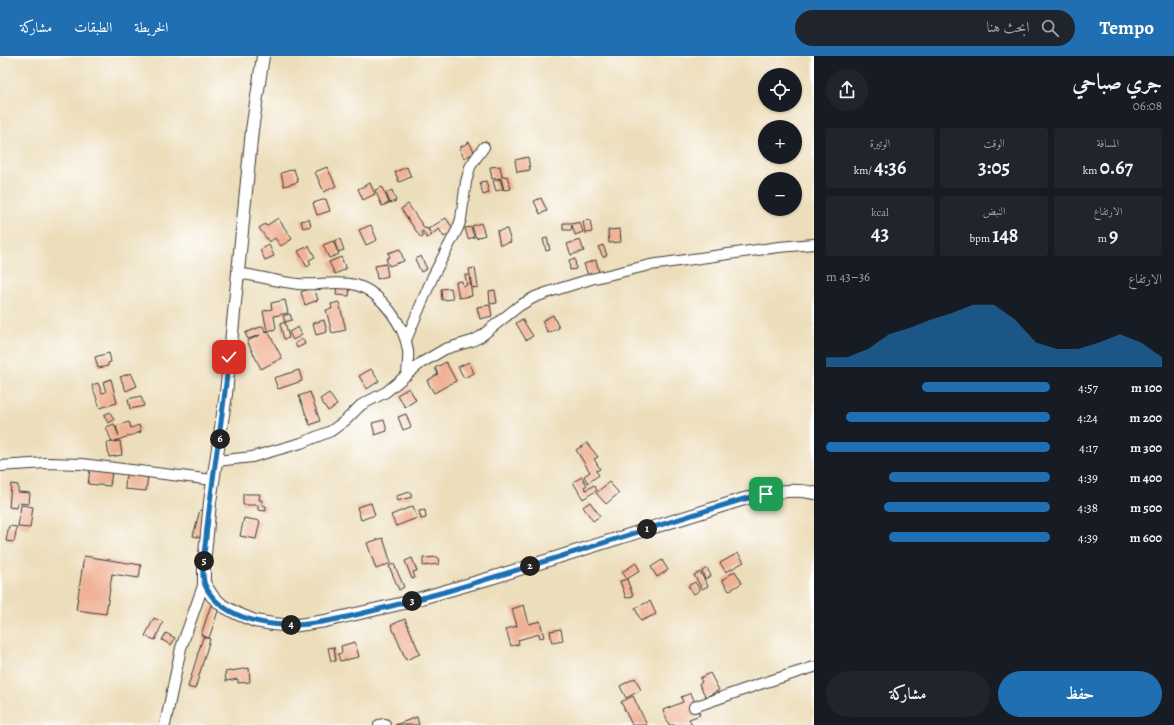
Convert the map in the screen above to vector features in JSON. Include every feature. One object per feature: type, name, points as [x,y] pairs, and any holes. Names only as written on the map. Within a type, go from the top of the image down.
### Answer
[{"type":"street","points":[[165,725],[181,648],[204,583],[204,565],[210,502],[226,394],[252,130],[263,56]]},
{"type":"street","points":[[406,340],[433,276],[458,228],[461,219],[466,182],[470,167],[484,147]]},
{"type":"street","points":[[216,461],[252,457],[307,441],[331,431],[346,420],[361,405],[386,392],[421,363],[445,349],[480,337],[518,306],[552,290],[650,265],[780,247],[814,244]]},
{"type":"street","points":[[238,273],[299,284],[334,283],[354,284],[361,287],[388,307],[397,321],[406,340],[409,352],[407,375]]},
{"type":"street","points":[[0,466],[82,464],[213,480]]},
{"type":"street","points":[[204,583],[212,596],[223,606],[238,614],[255,621],[292,626],[325,621],[404,604],[744,499],[782,492],[799,491],[814,494]]},
{"type":"street","points":[[694,708],[760,684],[814,667]]},
{"type":"building","points":[[469,142],[475,153],[464,158],[459,148]]},
{"type":"building","points":[[528,157],[530,170],[517,172],[515,160]]},
{"type":"building","points":[[500,166],[502,177],[507,176],[511,189],[504,190],[501,178],[492,179],[490,167]]},
{"type":"building","points":[[327,167],[336,186],[324,192],[315,172]]},
{"type":"building","points":[[407,167],[411,177],[399,182],[395,172]]},
{"type":"building","points":[[294,169],[298,182],[284,186],[281,173]]},
{"type":"building","points":[[500,179],[503,189],[496,191],[493,181]]},
{"type":"building","points":[[486,181],[489,193],[483,195],[480,182]]},
{"type":"building","points":[[370,183],[375,194],[363,200],[358,189]]},
{"type":"building","points":[[382,187],[389,203],[382,206],[375,190]]},
{"type":"building","points":[[392,190],[396,201],[390,203],[386,193]]},
{"type":"building","points":[[541,198],[547,211],[540,214],[534,201]]},
{"type":"building","points":[[326,199],[330,211],[317,215],[313,203]]},
{"type":"building","points":[[408,204],[425,229],[427,228],[432,235],[427,238],[423,231],[421,232],[424,236],[421,238],[401,209]]},
{"type":"building","points":[[278,218],[292,239],[281,246],[275,238],[269,242],[259,228],[265,224],[266,226]]},
{"type":"building","points":[[446,218],[454,230],[444,237],[439,229],[432,234],[428,229]]},
{"type":"building","points":[[309,219],[311,226],[303,228],[301,221]]},
{"type":"building","points":[[590,220],[592,232],[585,233],[583,221]]},
{"type":"building","points":[[580,222],[583,232],[575,235],[572,225],[571,230],[563,230],[563,223],[572,224]]},
{"type":"building","points":[[481,223],[485,235],[476,238],[472,226]]},
{"type":"building","points":[[371,225],[377,240],[366,245],[359,230]]},
{"type":"building","points":[[471,227],[474,237],[468,239],[465,228]]},
{"type":"building","points":[[507,229],[511,242],[500,245],[497,231]]},
{"type":"building","points":[[620,229],[621,242],[609,243],[608,230]]},
{"type":"building","points":[[547,238],[550,250],[546,251],[543,239]]},
{"type":"building","points":[[340,239],[344,250],[338,252],[334,241]]},
{"type":"building","points":[[580,240],[584,251],[571,255],[567,244]]},
{"type":"building","points":[[333,241],[339,254],[329,258],[323,245]]},
{"type":"building","points":[[269,245],[274,256],[265,260],[260,250]]},
{"type":"building","points":[[603,245],[607,255],[603,257],[598,247]]},
{"type":"building","points":[[309,246],[315,257],[309,260],[311,264],[307,267],[298,251]]},
{"type":"building","points":[[400,249],[404,261],[389,266],[386,259],[390,257],[388,253]]},
{"type":"building","points":[[421,256],[427,269],[421,272],[415,259]]},
{"type":"building","points":[[341,257],[346,269],[335,274],[329,262]]},
{"type":"building","points":[[575,259],[576,269],[570,270],[569,260]]},
{"type":"building","points":[[596,260],[599,272],[588,275],[584,264]]},
{"type":"building","points":[[386,264],[388,276],[377,279],[375,266]]},
{"type":"building","points":[[475,268],[478,287],[472,288],[469,269]]},
{"type":"building","points":[[465,275],[469,275],[472,296],[459,298],[456,282],[462,281],[463,286],[467,285]]},
{"type":"building","points":[[337,284],[350,286],[349,296],[336,295]]},
{"type":"building","points":[[314,287],[318,300],[305,305],[301,292]]},
{"type":"building","points":[[451,288],[453,299],[442,300],[441,289]]},
{"type":"building","points":[[495,290],[497,303],[490,304],[489,291]]},
{"type":"building","points":[[285,300],[288,313],[274,316],[276,329],[267,331],[263,311],[272,309],[271,303]]},
{"type":"building","points":[[339,302],[346,330],[332,333],[326,310],[332,309],[331,304]]},
{"type":"building","points":[[490,305],[492,316],[480,319],[477,307]]},
{"type":"building","points":[[290,314],[292,320],[285,322],[283,316]]},
{"type":"building","points":[[553,315],[559,328],[548,333],[542,321]]},
{"type":"building","points":[[522,319],[533,336],[526,340],[516,323]]},
{"type":"building","points":[[324,320],[327,332],[316,335],[313,323]]},
{"type":"building","points":[[285,322],[289,338],[284,339],[280,324]]},
{"type":"building","points":[[263,326],[265,332],[268,331],[282,358],[261,369],[247,341],[260,335],[248,339],[245,333]]},
{"type":"building","points":[[298,327],[302,335],[293,340],[289,332]]},
{"type":"building","points":[[303,339],[305,344],[297,348],[295,343]]},
{"type":"building","points":[[109,353],[111,362],[108,363],[108,366],[98,368],[95,357]]},
{"type":"building","points":[[446,362],[456,381],[434,393],[427,381],[438,374],[435,368]]},
{"type":"building","points":[[469,362],[474,373],[464,378],[458,367]]},
{"type":"building","points":[[371,369],[379,381],[367,389],[359,376]]},
{"type":"building","points":[[299,370],[302,381],[278,389],[274,378]]},
{"type":"building","points":[[131,373],[137,386],[126,391],[120,377]]},
{"type":"building","points":[[111,379],[117,403],[100,408],[92,385],[98,383],[102,393],[106,392],[103,382]]},
{"type":"building","points":[[409,388],[416,400],[405,407],[397,395]]},
{"type":"building","points":[[310,392],[320,421],[310,425],[299,396]]},
{"type":"building","points":[[329,393],[337,405],[328,411],[320,399]]},
{"type":"building","points":[[141,396],[144,406],[130,409],[128,399]]},
{"type":"building","points":[[110,412],[114,420],[108,423],[104,415]]},
{"type":"building","points":[[406,414],[411,427],[403,430],[398,417]]},
{"type":"building","points":[[384,420],[387,431],[375,435],[372,423]]},
{"type":"building","points":[[129,422],[131,428],[139,425],[141,432],[112,442],[106,427],[114,424],[119,436],[116,426]]},
{"type":"building","points":[[120,441],[122,455],[109,457],[107,443]]},
{"type":"building","points":[[587,443],[598,457],[594,459],[600,469],[596,471],[599,475],[588,483],[584,476],[590,472],[576,450]]},
{"type":"building","points":[[90,469],[112,471],[110,486],[88,484]]},
{"type":"building","points":[[126,473],[148,475],[146,491],[125,489]]},
{"type":"building","points":[[582,477],[587,485],[584,487],[586,490],[594,485],[597,490],[583,499],[573,482]]},
{"type":"building","points":[[609,482],[619,493],[606,504],[596,493]]},
{"type":"building","points":[[11,484],[18,485],[18,492],[30,493],[29,504],[17,503],[16,508],[9,507]]},
{"type":"building","points":[[410,492],[412,497],[397,501],[396,496]]},
{"type":"building","points":[[243,494],[260,494],[259,500],[262,500],[262,505],[266,506],[266,511],[258,510],[258,505],[243,505]]},
{"type":"building","points":[[590,502],[600,516],[593,521],[583,507]]},
{"type":"building","points":[[371,503],[375,515],[361,520],[357,507]]},
{"type":"building","points":[[21,505],[33,507],[30,528],[18,527]]},
{"type":"building","points":[[413,506],[417,518],[396,526],[391,515]]},
{"type":"building","points":[[200,510],[209,512],[202,538],[193,536]]},
{"type":"building","points":[[425,510],[426,518],[421,519],[419,511]]},
{"type":"building","points":[[244,518],[260,521],[256,539],[240,536]]},
{"type":"building","points":[[9,526],[17,527],[14,542],[6,541]]},
{"type":"building","points":[[383,538],[391,563],[376,569],[367,543]]},
{"type":"building","points":[[738,553],[744,562],[726,572],[720,563]]},
{"type":"building","points":[[84,556],[141,565],[139,578],[112,574],[106,614],[76,610]]},
{"type":"building","points":[[438,557],[439,564],[423,566],[423,558]]},
{"type":"building","points":[[412,558],[417,571],[413,572],[415,578],[412,579],[405,561]]},
{"type":"building","points":[[662,560],[668,570],[657,577],[651,567]]},
{"type":"building","points":[[636,563],[640,571],[627,579],[622,572]]},
{"type":"building","points":[[394,564],[404,587],[399,590],[389,566]]},
{"type":"building","points":[[707,568],[711,576],[705,579],[702,571]]},
{"type":"building","points":[[735,571],[742,583],[729,591],[722,580]]},
{"type":"building","points":[[700,572],[708,586],[702,589],[694,575]]},
{"type":"building","points":[[627,579],[633,596],[626,598],[620,581]]},
{"type":"building","points":[[695,582],[700,590],[694,594],[688,586]]},
{"type":"building","points":[[650,601],[656,614],[641,621],[635,608]]},
{"type":"building","points":[[211,605],[219,608],[209,638],[201,635]]},
{"type":"building","points":[[524,605],[529,624],[540,621],[544,637],[540,638],[539,634],[518,640],[519,644],[511,646],[506,629],[517,626],[512,609]]},
{"type":"building","points":[[154,618],[163,622],[155,640],[145,636]]},
{"type":"building","points":[[405,619],[420,654],[406,660],[391,625]]},
{"type":"building","points":[[561,629],[563,641],[552,643],[550,631]]},
{"type":"building","points":[[166,633],[175,638],[171,645],[162,640]]},
{"type":"building","points":[[203,637],[210,639],[195,689],[188,687]]},
{"type":"building","points":[[355,642],[359,657],[340,661],[338,654],[342,653],[341,646]]},
{"type":"building","points":[[334,647],[336,661],[331,661],[328,648]]},
{"type":"building","points":[[249,668],[250,682],[238,683],[238,679],[226,681],[225,672]]},
{"type":"building","points":[[710,673],[719,690],[706,697],[699,684],[702,682],[700,678]]},
{"type":"building","points":[[635,678],[641,690],[626,698],[620,686]]},
{"type":"building","points":[[691,693],[700,715],[689,719],[692,725],[669,725],[663,710],[683,702],[681,697]]},
{"type":"building","points":[[633,696],[647,725],[632,725],[621,702]]},
{"type":"building","points":[[417,717],[419,725],[395,725]]},
{"type":"route","points":[[229,357],[226,394],[210,502],[204,565],[204,583],[212,596],[223,606],[255,621],[292,626],[325,621],[404,604],[584,549],[618,537],[744,499],[766,494]]}]
